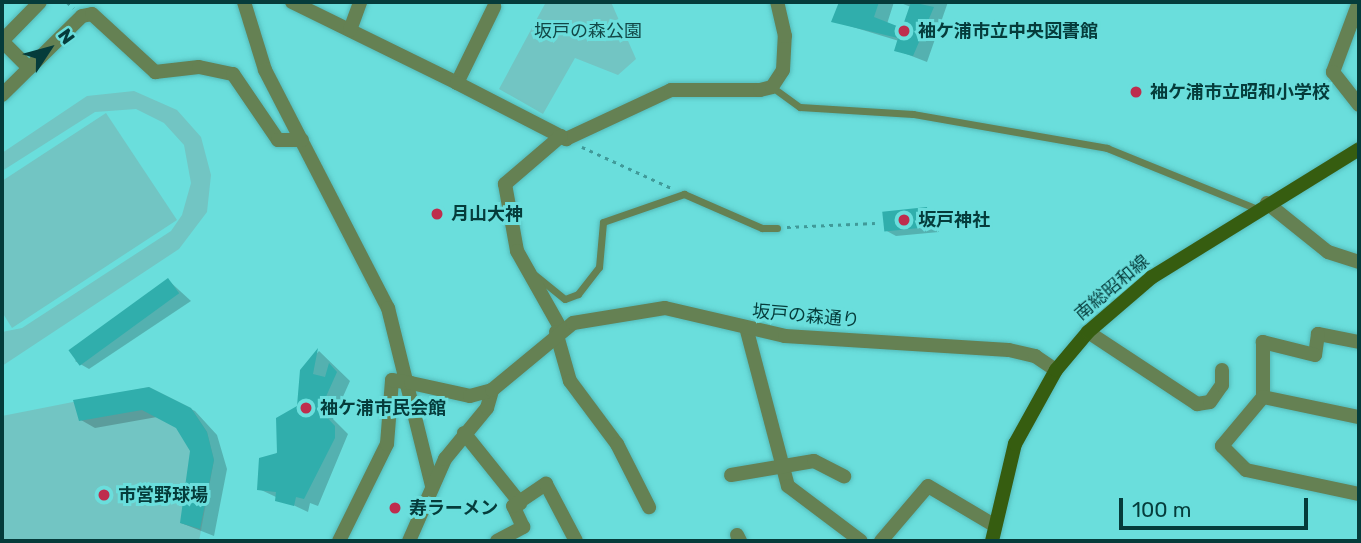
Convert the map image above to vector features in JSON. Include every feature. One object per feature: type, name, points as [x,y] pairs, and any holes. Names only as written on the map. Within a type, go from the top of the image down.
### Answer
[{"type":"main road","name":"南総昭和線","points":[[992,541],[992,524],[1015,444],[1056,370],[1088,332],[1152,277],[1262,206],[1359,149]]},
{"type":"street","points":[[29,68],[2,41],[40,2]]},
{"type":"street","points":[[244,2],[252,42],[388,308],[411,383],[432,485]]},
{"type":"street","points":[[292,2],[564,138]]},
{"type":"street","points":[[350,30],[360,2]]},
{"type":"street","points":[[649,507],[617,444],[570,381],[559,330],[509,226],[505,184],[564,138],[671,90],[772,87],[783,70],[785,36],[777,2]]},
{"type":"street","points":[[1359,2],[1333,72],[1359,106]]},
{"type":"street","points":[[457,83],[494,7]]},
{"type":"street","points":[[2,95],[92,14],[155,72],[199,67],[233,74],[278,140],[302,140]]},
{"type":"street","points":[[1262,206],[1328,252],[1359,262]]},
{"type":"street","name":"坂戸の森通り","points":[[409,541],[432,485],[464,433],[487,408],[492,390],[559,330],[604,314],[665,308],[696,311],[747,331],[1009,351],[1035,356],[1056,370]]},
{"type":"street","points":[[747,331],[779,465],[788,486],[861,541]]},
{"type":"street","points":[[1088,332],[1197,404],[1210,401],[1222,385],[1222,370]]},
{"type":"street","points":[[1359,342],[1318,334],[1315,355],[1263,342],[1263,397],[1222,446],[1246,470],[1359,494]]},
{"type":"street","points":[[339,541],[387,444],[392,380],[470,396],[492,390]]},
{"type":"street","points":[[1263,397],[1359,416]]},
{"type":"street","points":[[464,433],[520,503]]},
{"type":"street","points":[[731,475],[814,461],[844,475]]},
{"type":"street","points":[[497,541],[523,527],[513,506],[546,484],[576,541]]},
{"type":"street","points":[[881,541],[928,486],[992,524]]},
{"type":"lane","points":[[772,87],[800,107],[913,114],[1107,148],[1262,206]]},
{"type":"lane","points":[[529,270],[565,299],[578,294],[599,267],[603,222],[684,194],[762,228],[777,228]]},
{"type":"path","points":[[564,138],[684,194]]},
{"type":"path","points":[[777,228],[875,223]]},
{"type":"green space","name":"坂戸の森公園","points":[[546,2],[611,2],[636,59],[618,75],[575,58],[543,114],[499,89]]},
{"type":"green space","points":[[134,91],[177,110],[201,137],[211,175],[207,212],[179,249],[2,366],[2,332],[22,328],[171,231],[182,215],[191,183],[184,145],[164,123],[136,109],[95,112],[2,171],[2,153],[87,96]]},
{"type":"green space","points":[[106,113],[177,220],[12,328],[2,312],[2,181]]},
{"type":"green space","name":"市営野球場","points":[[149,387],[191,408],[207,432],[214,460],[199,541],[2,541],[2,416]]},
{"type":"building","name":"袖ケ浦市立中央図書館","points":[[839,2],[879,2],[874,17],[902,28],[911,2],[934,7],[913,56],[894,51],[898,38],[831,22]]},
{"type":"building","points":[[927,207],[929,227],[884,232],[882,212]]},
{"type":"building","points":[[168,278],[179,293],[80,366],[68,350]]},
{"type":"building","name":"袖ケ浦市民会館","points":[[318,348],[313,374],[325,377],[329,363],[337,372],[320,410],[335,426],[335,438],[304,499],[296,497],[294,506],[275,501],[276,492],[257,490],[259,458],[277,453],[276,418],[297,406],[300,370]]},
{"type":"building","points":[[149,387],[191,408],[207,432],[214,460],[200,529],[180,523],[190,451],[176,428],[142,410],[79,421],[73,400]]},
{"type":"place","name":"袖ケ浦市立中央図書館","points":[[904,31]]},
{"type":"place","name":"袖ケ浦市立昭和小学校","points":[[1136,92]]},
{"type":"place","name":"月山大神","points":[[437,214]]},
{"type":"place","name":"坂戸神社","points":[[904,220]]},
{"type":"place","name":"袖ケ浦市民会館","points":[[306,408]]},
{"type":"place","name":"市営野球場","points":[[104,495]]},
{"type":"place","name":"寿ラーメン","points":[[395,508]]}]
